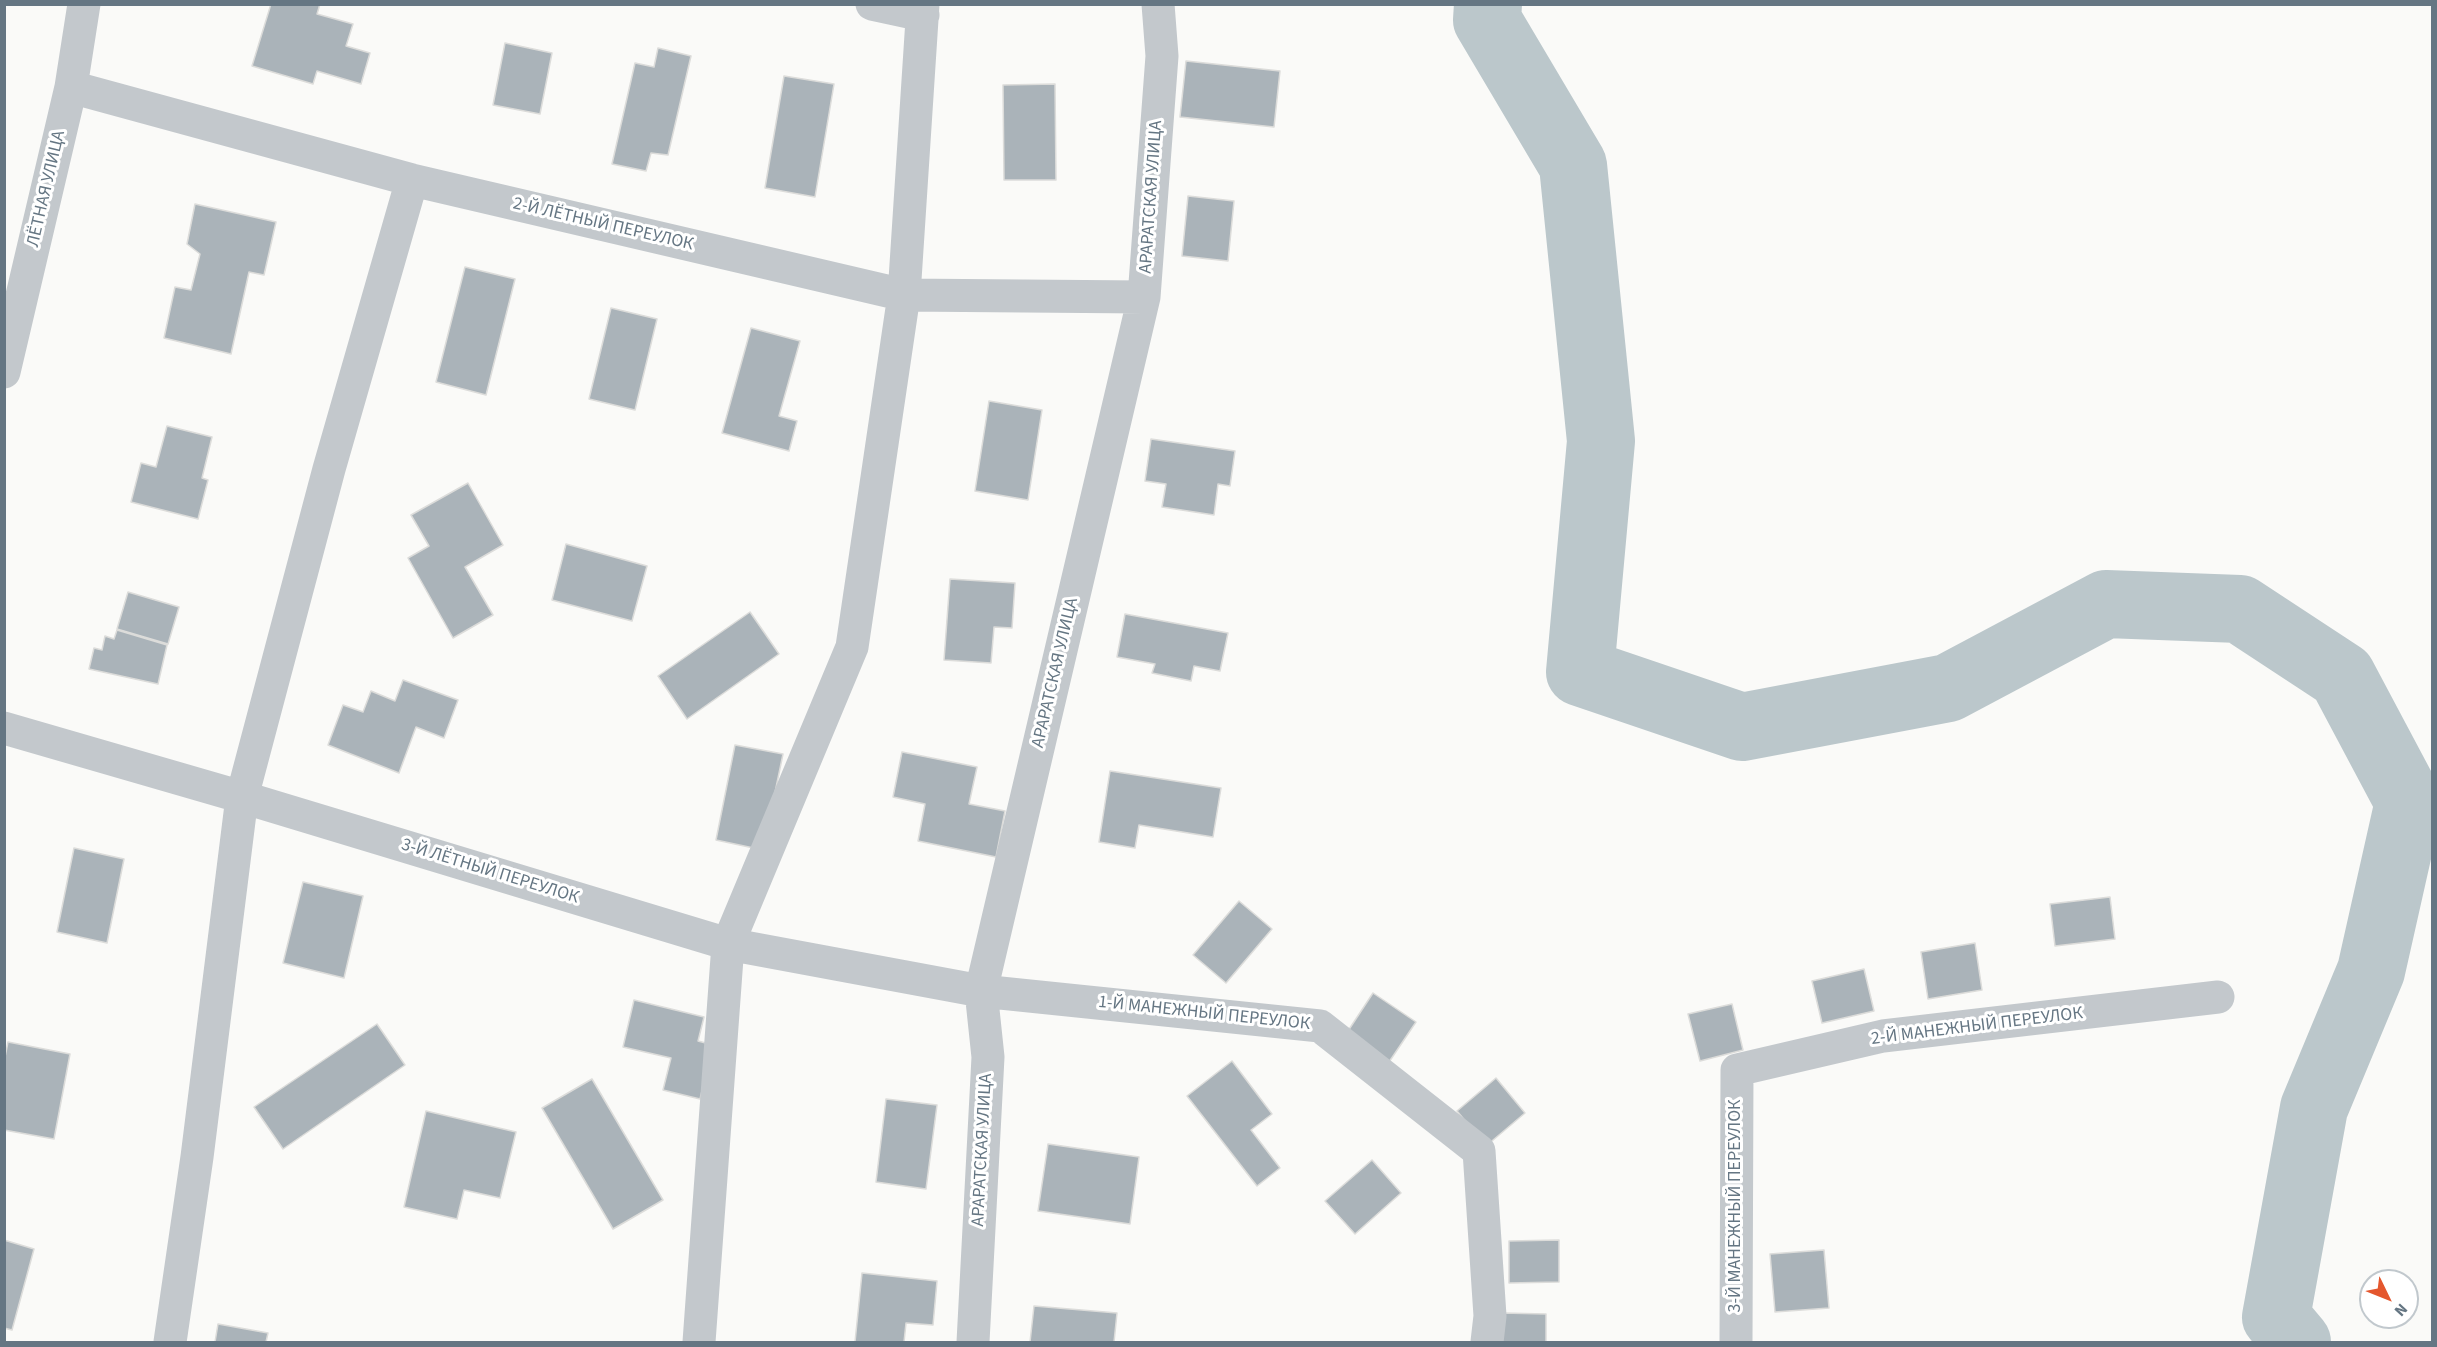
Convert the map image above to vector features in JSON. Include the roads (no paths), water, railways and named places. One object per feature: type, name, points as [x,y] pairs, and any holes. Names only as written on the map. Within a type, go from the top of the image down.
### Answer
[{"type":"street","name":"ЛЁТНАЯ УЛИЦА","points":[[4,372],[71,87],[84,4]]},
{"type":"street","points":[[699,1342],[728,944],[852,647],[904,295],[923,10],[872,4]]},
{"type":"street","name":"АРАРАТСКАЯ УЛИЦА","points":[[973,1342],[988,1057],[981,991],[1144,297],[1162,56],[1158,4]]},
{"type":"street","name":"2-Й ЛЁТНЫЙ ПЕРЕУЛОК","points":[[71,87],[412,180],[904,295],[1144,297]]},
{"type":"street","points":[[170,1342],[197,1157],[242,797],[329,469],[412,180]]},
{"type":"street","name":"3-Й ЛЁТНЫЙ ПЕРЕУЛОК","points":[[4,728],[242,797],[728,944],[981,991]]},
{"type":"street","name":"1-Й МАНЕЖНЫЙ ПЕРЕУЛОК","points":[[981,991],[1320,1026],[1479,1151],[1490,1316],[1487,1342]]},
{"type":"street","name":"2-Й МАНЕЖНЫЙ ПЕРЕУЛОК","points":[[1737,1070],[1883,1036],[2218,997]]},
{"type":"street","name":"3-Й МАНЕЖНЫЙ ПЕРЕУЛОК","points":[[1736,1342],[1737,1070]]},
{"type":"waterway","points":[[1488,4],[1487,20],[1573,165],[1601,441],[1580,672],[1742,727],[1948,688],[2106,604],[2240,609],[2342,676],[2409,802],[2371,971],[2314,1108],[2276,1317],[2297,1342]]}]
